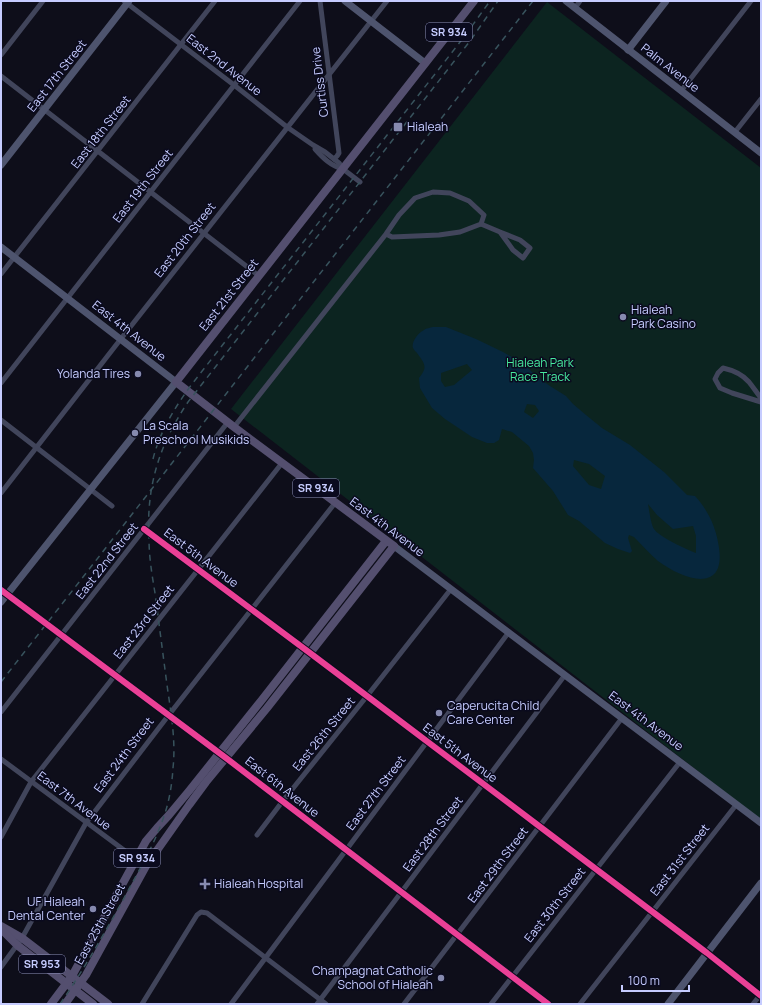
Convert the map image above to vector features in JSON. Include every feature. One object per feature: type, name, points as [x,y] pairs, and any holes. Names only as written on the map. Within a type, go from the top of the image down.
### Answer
[{"type":"main road","points":[[345,1],[425,63]]},
{"type":"main road","name":"East 21st Street","points":[[1,602],[4,592],[91,490],[474,1]]},
{"type":"main road","name":"Palm Avenue","points":[[566,1],[761,153]]},
{"type":"main road","points":[[628,50],[666,1]]},
{"type":"main road","name":"East 17th Street","points":[[1,165],[127,2]]},
{"type":"main road","name":"East 4th Avenue","points":[[1,247],[120,340],[282,463],[509,632],[761,823]]},
{"type":"main road","name":"SR 934","points":[[223,756],[303,647],[386,540]]},
{"type":"main road","name":"SR 934","points":[[51,1004],[72,976],[146,841],[223,756],[310,653],[394,546]]},
{"type":"main road","name":"East 6th Avenue","points":[[4,592],[223,756],[548,1004]]},
{"type":"main road","name":"East 25th Street","points":[[65,1004],[80,983],[146,866],[223,756]]},
{"type":"main road","points":[[668,1004],[761,883]]},
{"type":"main road","name":"SR 953","points":[[1,927],[66,983],[93,1004]]},
{"type":"main road","name":"SR 953","points":[[20,942],[72,976],[108,1004]]},
{"type":"street","points":[[1,55],[43,1]]},
{"type":"street","name":"East 18th Street","points":[[1,274],[215,1]]},
{"type":"street","name":"East 19th Street","points":[[1,383],[300,1]]},
{"type":"street","name":"Curtiss Drive","points":[[320,1],[339,153],[334,159]]},
{"type":"street","name":"East 20th Street","points":[[1,493],[386,1]]},
{"type":"street","points":[[575,8],[580,1]]},
{"type":"street","points":[[681,91],[751,1]]},
{"type":"street","name":"East 2nd Avenue","points":[[127,2],[287,127],[313,146],[325,152],[339,163],[343,169]]},
{"type":"street","points":[[1,76],[259,276]]},
{"type":"street","points":[[735,132],[761,99]]},
{"type":"street","name":"East 2nd Avenue","points":[[313,146],[322,156],[336,167],[343,169]]},
{"type":"street","points":[[343,169],[360,182]]},
{"type":"street","name":"East 22nd Street","points":[[1,712],[144,529],[386,234],[399,215],[415,198],[433,192],[450,193],[470,201],[484,215],[482,224]]},
{"type":"street","points":[[386,234],[392,237],[460,232],[482,224],[520,240],[530,248],[523,258],[513,250],[500,232]]},
{"type":"street","points":[[761,398],[748,381],[728,369],[722,368],[715,379],[720,388],[761,402]]},
{"type":"street","points":[[1,420],[112,506]]},
{"type":"street","name":"East 23rd Street","points":[[1,837],[31,782],[116,676],[282,463]]},
{"type":"street","name":"East 24th Street","points":[[1,967],[20,942],[86,823],[335,503]]},
{"type":"street","name":"East 5th Avenue","points":[[144,529],[303,647],[761,995]]},
{"type":"street","name":"East 26th Street","points":[[257,835],[451,589]]},
{"type":"street","name":"East 27th Street","points":[[231,1004],[509,632]]},
{"type":"street","name":"East 28th Street","points":[[319,1002],[564,675]]},
{"type":"street","name":"East 29th Street","points":[[404,1004],[622,718]]},
{"type":"street","name":"East 7th Avenue","points":[[1,759],[136,859]]},
{"type":"street","name":"East 30th Street","points":[[491,1004],[680,762]]},
{"type":"street","name":"East 31st Street","points":[[580,1004],[736,805]]},
{"type":"street","points":[[142,1004],[197,915],[202,912],[207,913],[266,958],[319,1002],[326,1004]]},
{"type":"street","points":[[753,1004],[761,995]]},
{"type":"green space","name":"Hialeah Park Race Track","points":[[547,2],[761,168],[761,820],[231,409]]},
{"type":"water","points":[[433,327],[446,327],[476,339],[524,364],[536,376],[566,396],[573,404],[602,428],[630,445],[664,472],[687,495],[695,496],[713,523],[718,542],[720,559],[717,570],[711,577],[702,579],[692,578],[680,574],[658,561],[634,537],[629,535],[628,538],[632,551],[630,553],[605,543],[579,521],[568,515],[553,491],[533,468],[533,453],[529,446],[512,432],[502,429],[499,440],[494,443],[487,443],[472,437],[445,419],[432,408],[420,388],[419,378],[424,371],[424,366],[422,360],[413,349],[413,346],[414,340],[419,333]],"holes":[[[467,364],[472,370],[454,385],[445,387],[441,381],[441,373]],[[527,404],[535,405],[539,411],[533,418],[524,412]],[[574,460],[589,464],[605,476],[601,489],[589,485],[573,466]],[[648,504],[657,515],[673,529],[693,526],[696,536],[696,553],[661,536],[654,529]]]},
{"type":"railway","points":[[153,459],[164,429],[180,401],[192,384],[464,37],[490,1]]},
{"type":"railway","points":[[60,1004],[100,941],[144,861],[159,830],[170,794],[174,758],[173,727],[149,546],[149,520],[152,484],[156,467],[169,434],[188,402],[470,41],[498,1]]},
{"type":"railway","points":[[1,682],[533,1]]},
{"type":"cycle path","points":[[144,529],[707,953],[761,996]]},
{"type":"cycle path","points":[[1,590],[226,758],[548,1004]]},
{"type":"place","name":"Hialeah","points":[[398,127]]},
{"type":"place","name":"Hialeah Park Casino","points":[[623,317]]},
{"type":"place","name":"Yolanda Tires","points":[[138,374]]},
{"type":"place","name":"La Scala Preschool Musikids","points":[[135,433]]},
{"type":"place","name":"Caperucita Child Care Center","points":[[439,713]]},
{"type":"place","name":"Hialeah Hospital","points":[[205,884]]},
{"type":"place","name":"UF Hialeah Dental Center","points":[[93,909]]},
{"type":"place","name":"Champagnat Catholic School of Hialeah","points":[[441,978]]}]
